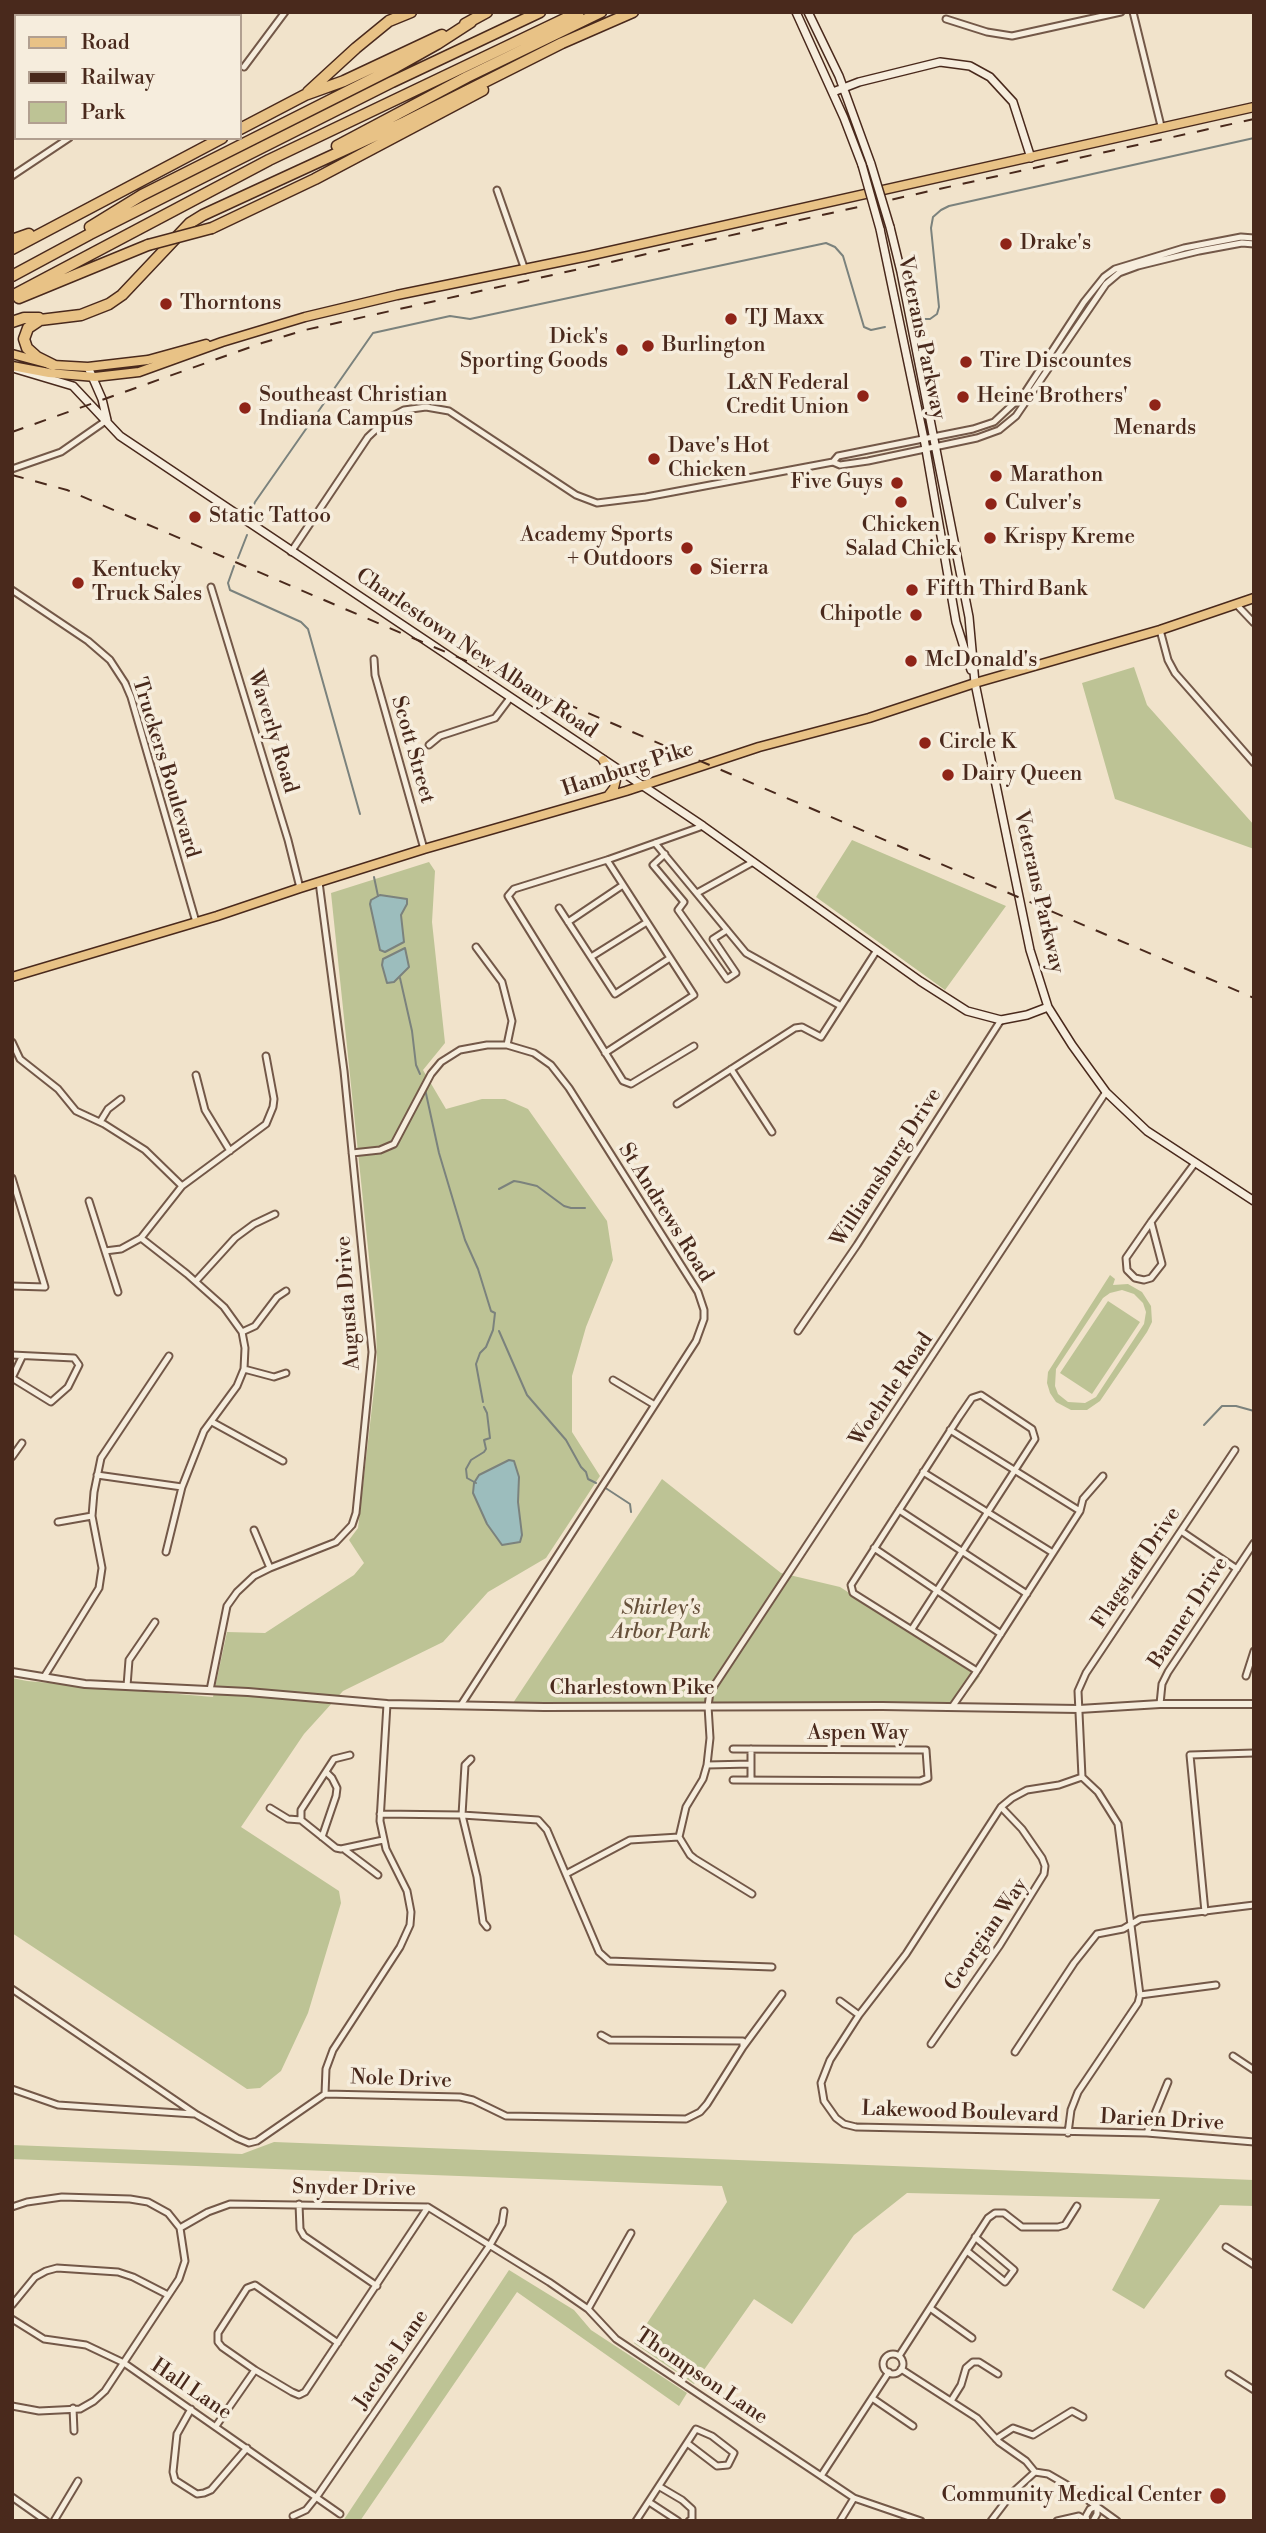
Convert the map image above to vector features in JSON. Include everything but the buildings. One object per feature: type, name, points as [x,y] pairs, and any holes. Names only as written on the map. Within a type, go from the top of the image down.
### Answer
[{"type":"highway","points":[[305,95],[389,20],[411,12]]},
{"type":"highway","points":[[12,276],[142,195],[396,67],[487,12]]},
{"type":"highway","points":[[12,276],[392,82],[540,12]]},
{"type":"highway","points":[[12,298],[269,160],[579,12]]},
{"type":"highway","points":[[250,192],[467,77],[601,12]]},
{"type":"highway","points":[[12,322],[24,318],[81,315],[109,304],[122,295],[190,223],[203,215],[405,122],[562,43],[633,12]]},
{"type":"highway","points":[[242,128],[305,95],[344,81],[471,22]]},
{"type":"highway","points":[[12,298],[148,245],[212,228],[465,101],[562,43]]},
{"type":"highway","points":[[12,249],[218,140]]},
{"type":"highway","points":[[12,240],[49,228]]},
{"type":"highway","points":[[49,318],[34,322],[28,328],[24,339],[31,352],[53,365]]},
{"type":"main road","name":"Veterans Parkway","points":[[796,12],[833,92],[862,165],[880,229],[928,437],[935,447],[969,617],[975,682]]},
{"type":"main road","name":"Veterans Parkway","points":[[808,12],[843,88],[872,164],[901,272],[928,437],[926,448],[956,622],[975,682],[1030,950],[1048,1007],[1106,1092]]},
{"type":"main road","points":[[833,92],[940,62],[970,66],[990,77],[1013,102],[1031,158]]},
{"type":"main road","points":[[12,367],[92,377],[139,372],[222,342],[340,309],[1254,107]]},
{"type":"main road","points":[[12,355],[53,365],[88,367],[148,360],[222,342]]},
{"type":"main road","name":"Charlestown New Albany Road","points":[[12,367],[73,386],[120,436],[703,826],[967,1011],[1001,1020],[1027,1015],[1048,1007]]},
{"type":"main road","name":"Charlestown New Albany Road","points":[[88,367],[102,399],[107,420]]},
{"type":"main road","name":"Hamburg Pike","points":[[12,977],[425,849],[608,796],[759,747],[870,718],[975,682],[1160,629],[1254,598]]},
{"type":"main road","points":[[603,760],[616,780],[608,796]]},
{"type":"main road","points":[[1106,1092],[1147,1131],[1254,1201]]},
{"type":"street","points":[[244,67],[285,12]]},
{"type":"street","points":[[946,19],[987,32],[1012,36],[1121,12]]},
{"type":"street","points":[[1133,12],[1161,126]]},
{"type":"street","points":[[12,176],[66,140]]},
{"type":"street","points":[[498,190],[525,270]]},
{"type":"street","points":[[833,462],[838,456],[973,429],[994,422],[1024,394],[1084,302],[1115,269],[1184,248],[1241,237],[1254,238]]},
{"type":"street","points":[[291,552],[368,437],[387,419],[404,410],[426,407],[449,411],[576,495],[597,503],[637,499],[833,462],[841,465],[868,461],[977,438],[999,430],[1016,415],[1106,284],[1119,273],[1199,251],[1242,243],[1254,244]]},
{"type":"street","points":[[12,469],[61,452],[107,420]]},
{"type":"street","name":"Waverly Road","points":[[211,587],[288,840],[300,888]]},
{"type":"street","name":"Truckers Boulevard","points":[[12,590],[88,640],[110,660],[125,683],[196,922]]},
{"type":"street","points":[[1236,604],[1254,623]]},
{"type":"street","points":[[1160,629],[1168,660],[1175,673],[1254,763]]},
{"type":"street","name":"Scott Street","points":[[374,659],[375,676],[425,849]]},
{"type":"street","points":[[429,745],[440,736],[495,718],[510,698]]},
{"type":"street","points":[[694,1046],[631,1084],[623,1082],[508,896],[514,889],[703,826]]},
{"type":"street","points":[[656,843],[746,953],[841,1006]]},
{"type":"street","points":[[665,854],[653,865],[684,902],[678,910],[727,979],[736,973],[713,939],[727,929]]},
{"type":"street","points":[[605,1053],[694,995],[607,860]]},
{"type":"street","points":[[697,893],[753,862]]},
{"type":"street","name":"Augusta Drive","points":[[210,1690],[227,1606],[245,1583],[270,1568],[336,1542],[352,1525],[356,1513],[372,1352],[332,965],[320,882]]},
{"type":"street","points":[[568,922],[623,885]]},
{"type":"street","points":[[559,908],[615,994],[670,958]]},
{"type":"street","points":[[591,957],[647,922]]},
{"type":"street","points":[[476,947],[502,982],[512,1021],[507,1045]]},
{"type":"street","points":[[677,1104],[798,1027],[821,1037],[877,950]]},
{"type":"street","name":"Williamsburg Drive","points":[[798,1331],[864,1234],[1001,1020]]},
{"type":"street","points":[[12,1042],[20,1059],[58,1089],[76,1111],[100,1122],[145,1150],[182,1186]]},
{"type":"street","name":"St Andrews Road","points":[[352,1153],[380,1150],[394,1144],[431,1073],[448,1057],[472,1047],[507,1045],[534,1053],[543,1058],[569,1088],[702,1302],[704,1319],[696,1341],[461,1705]]},
{"type":"street","points":[[105,1251],[121,1249],[141,1238],[182,1186],[266,1124],[271,1116],[274,1099],[266,1056]]},
{"type":"street","points":[[731,1069],[772,1132]]},
{"type":"street","points":[[196,1075],[205,1110],[230,1151]]},
{"type":"street","name":"Woehrle Road","points":[[708,1706],[710,1692],[1106,1092]]},
{"type":"street","points":[[100,1122],[108,1109],[121,1099]]},
{"type":"street","points":[[1151,1222],[1162,1264],[1151,1278],[1135,1279],[1124,1263],[1126,1258],[1151,1222],[1195,1163]]},
{"type":"street","points":[[12,1178],[45,1287],[12,1286]]},
{"type":"street","points":[[89,1201],[118,1292]]},
{"type":"street","points":[[196,1281],[235,1238],[254,1224],[275,1214]]},
{"type":"street","points":[[141,1238],[224,1307],[242,1332],[245,1348],[244,1369],[230,1397],[204,1431],[182,1488],[166,1552]]},
{"type":"street","points":[[242,1332],[255,1326],[277,1297],[286,1291]]},
{"type":"street","points":[[12,1355],[75,1358],[79,1365],[68,1387],[51,1402],[12,1378],[22,1357]]},
{"type":"street","points":[[44,1677],[99,1588],[102,1568],[92,1516],[101,1458],[169,1356]]},
{"type":"street","points":[[244,1369],[274,1377],[286,1373]]},
{"type":"street","points":[[613,1380],[653,1404]]},
{"type":"street","points":[[912,1629],[1035,1439],[1034,1432],[982,1396],[972,1398],[950,1430],[852,1583],[851,1589],[853,1593],[977,1671]]},
{"type":"street","points":[[212,1422],[283,1461]]},
{"type":"street","points":[[950,1430],[1080,1511]]},
{"type":"street","points":[[12,1458],[23,1443]]},
{"type":"street","name":"Flagstaff Drive","points":[[1079,1709],[1079,1691],[1086,1673],[1235,1450]]},
{"type":"street","points":[[923,1472],[1053,1553]]},
{"type":"street","points":[[97,1475],[182,1488]]},
{"type":"street","points":[[952,1707],[1080,1511],[1083,1499],[1103,1476]]},
{"type":"street","points":[[899,1510],[1027,1594]]},
{"type":"street","points":[[58,1522],[92,1516]]},
{"type":"street","points":[[254,1530],[270,1568]]},
{"type":"street","points":[[1181,1531],[1237,1569]]},
{"type":"street","name":"Banner Drive","points":[[1160,1703],[1162,1684],[1168,1672],[1254,1544]]},
{"type":"street","points":[[874,1548],[1001,1634]]},
{"type":"street","points":[[127,1686],[129,1660],[155,1622]]},
{"type":"street","points":[[1246,1676],[1254,1651]]},
{"type":"street","name":"Charlestown Pike","points":[[12,1672],[85,1684],[210,1690],[387,1704],[1079,1709],[1160,1703],[1254,1704]]},
{"type":"street","points":[[324,2094],[326,2069],[333,2050],[400,1947],[410,1925],[411,1912],[407,1891],[383,1840],[380,1814],[387,1704]]},
{"type":"street","points":[[708,1706],[710,1738],[707,1764],[703,1779],[686,1807],[679,1837],[695,1859],[752,1894]]},
{"type":"street","points":[[1079,1709],[1082,1777],[1098,1792],[1118,1824],[1140,1995],[1216,1985]]},
{"type":"street","name":"Aspen Way","points":[[733,1749],[926,1749],[928,1778],[920,1782],[733,1780]]},
{"type":"street","points":[[751,1749],[751,1780]]},
{"type":"street","points":[[1205,1912],[1190,1755],[1254,1753]]},
{"type":"street","points":[[301,1821],[300,1810],[334,1759],[350,1755]]},
{"type":"street","points":[[471,1759],[465,1765],[462,1815],[477,1877],[482,1922],[487,1927]]},
{"type":"street","points":[[707,1764],[751,1763]]},
{"type":"street","points":[[322,1837],[337,1788],[326,1772]]},
{"type":"street","name":"Lakewood Boulevard","points":[[1082,1777],[1059,1785],[1027,1790],[1002,1807],[913,1943],[859,2015],[830,2060],[821,2083],[824,2101],[829,2110],[844,2124],[856,2127],[1068,2133],[1071,2110],[1078,2092],[1138,2003],[1140,1995]]},
{"type":"street","name":"Georgian Way","points":[[931,2045],[1000,1945],[1044,1874],[1042,1858],[1002,1807]]},
{"type":"street","points":[[270,1808],[288,1819],[301,1821],[377,1875]]},
{"type":"street","points":[[380,1814],[462,1815],[538,1820],[547,1830],[599,1952],[609,1961],[772,1967]]},
{"type":"street","points":[[566,1874],[629,1840],[679,1837]]},
{"type":"street","points":[[345,1850],[383,1840]]},
{"type":"street","points":[[1015,2052],[1097,1934],[1123,1929],[1140,1919],[1254,1905]]},
{"type":"street","name":"Nole Drive","points":[[12,1989],[197,2115],[249,2143],[257,2141],[324,2094],[460,2097],[473,2100],[506,2116],[686,2119],[700,2112],[707,2104],[743,2047],[782,1994]]},
{"type":"street","points":[[840,2001],[859,2015]]},
{"type":"street","points":[[601,2035],[610,2040],[743,2041],[743,2047]]},
{"type":"street","points":[[1233,2056],[1254,2070]]},
{"type":"street","points":[[1147,2133],[1168,2082]]},
{"type":"street","points":[[12,2089],[58,2105],[197,2115]]},
{"type":"street","name":"Darien Drive","points":[[1068,2133],[1147,2133],[1254,2140]]},
{"type":"street","points":[[12,2207],[62,2197],[148,2202],[167,2213],[180,2228],[185,2261],[179,2279],[105,2391],[94,2401],[80,2409],[38,2411],[12,2406]]},
{"type":"street","name":"Snyder Drive","points":[[180,2228],[208,2212],[230,2204],[428,2207],[588,2309]]},
{"type":"street","points":[[299,2204],[300,2229],[304,2236],[377,2286]]},
{"type":"street","points":[[899,2356],[988,2218],[995,2213],[1004,2213],[1022,2227],[1058,2227],[1065,2225],[1077,2206]]},
{"type":"street","points":[[338,2343],[255,2285],[247,2288],[218,2333],[218,2342],[222,2347],[255,2370],[299,2395],[305,2392],[377,2286],[428,2207]]},
{"type":"street","name":"Jacobs Lane","points":[[293,2516],[306,2510],[317,2498],[490,2245],[502,2224],[504,2211]]},
{"type":"street","points":[[588,2309],[631,2233]]},
{"type":"street","points":[[967,2251],[1005,2282],[1014,2270],[975,2237]]},
{"type":"street","points":[[1226,2247],[1254,2265]]},
{"type":"street","points":[[12,2305],[35,2277],[52,2269],[118,2272],[168,2295]]},
{"type":"street","points":[[930,2308],[972,2338]]},
{"type":"street","name":"Thompson Lane","points":[[588,2309],[616,2339],[854,2498],[921,2521]]},
{"type":"street","name":"Hall Lane","points":[[12,2319],[44,2339],[86,2345],[124,2363],[340,2514]]},
{"type":"street","points":[[892,2354],[899,2356],[903,2362],[901,2369],[894,2374],[889,2372],[883,2365],[885,2358],[892,2354]]},
{"type":"street","points":[[951,2401],[961,2385],[966,2368],[973,2362],[979,2362],[998,2374]]},
{"type":"street","points":[[901,2369],[977,2418],[996,2439],[1021,2456],[1035,2472],[1048,2474],[1117,2521]]},
{"type":"street","points":[[216,2426],[255,2370]]},
{"type":"street","points":[[821,2476],[889,2372]]},
{"type":"street","points":[[1229,2374],[1254,2390]]},
{"type":"street","points":[[872,2398],[914,2426]]},
{"type":"street","points":[[74,2408],[74,2431]]},
{"type":"street","points":[[191,2409],[177,2434],[173,2472],[175,2480],[197,2494],[211,2490],[247,2448]]},
{"type":"street","points":[[996,2439],[1013,2428],[1033,2435],[1072,2411],[1083,2417]]},
{"type":"street","points":[[636,2521],[660,2487],[687,2443],[696,2430],[707,2432],[734,2453],[731,2461],[717,2466],[687,2443]]},
{"type":"street","points":[[991,2521],[1013,2492],[1035,2472]]},
{"type":"street","points":[[54,2521],[78,2482]]},
{"type":"street","points":[[660,2487],[682,2500],[692,2510],[692,2519],[689,2521]]},
{"type":"street","points":[[12,2497],[46,2521]]},
{"type":"street","points":[[839,2521],[854,2498]]},
{"type":"street","points":[[649,2502],[678,2521]]},
{"type":"street","points":[[1087,2521],[1086,2516],[1090,2509],[1097,2506]]},
{"type":"street","points":[[1093,2521],[1097,2506]]},
{"type":"street","points":[[1056,2521],[1079,2516],[1087,2521]]},
{"type":"green space","points":[[1134,667],[1147,705],[1254,825],[1254,849],[1115,799],[1082,683]]},
{"type":"green space","points":[[852,840],[1006,906],[945,990],[816,897]]},
{"type":"green space","points":[[429,862],[435,871],[432,922],[445,1043],[423,1070],[446,1109],[482,1099],[505,1099],[528,1109],[607,1221],[613,1260],[586,1327],[572,1376],[572,1432],[600,1476],[546,1558],[488,1592],[443,1642],[343,1691],[304,1734],[241,1827],[339,1891],[341,1903],[308,2013],[281,2071],[260,2088],[247,2089],[12,1933],[12,1678],[213,1697],[227,1632],[265,1633],[354,1575],[364,1563],[349,1540],[358,1528],[377,1364],[376,1325],[331,893]]},
{"type":"green space","points":[[1110,1275],[1115,1279],[1113,1285],[1128,1284],[1142,1292],[1151,1306],[1152,1322],[1100,1401],[1087,1410],[1071,1410],[1056,1402],[1047,1383],[1048,1372]],"holes":[[[1122,1290],[1134,1294],[1143,1303],[1146,1312],[1144,1324],[1096,1397],[1085,1403],[1068,1402],[1058,1394],[1055,1386],[1056,1369],[1103,1298]]]},
{"type":"green space","points":[[1108,1301],[1140,1322],[1092,1394],[1060,1373]]},
{"type":"green space","name":"Shirley's Arbor Park","points":[[662,1479],[781,1573],[840,1587],[980,1676],[959,1703],[513,1703]]},
{"type":"green space","points":[[274,2142],[1254,2180],[1254,2206],[1220,2205],[1144,2309],[1112,2290],[1160,2199],[907,2193],[854,2235],[792,2324],[754,2299],[694,2384],[634,2343],[727,2202],[722,2186],[12,2159],[12,2145],[242,2154]]},
{"type":"green space","points":[[509,2270],[574,2310],[591,2330],[687,2393],[679,2406],[517,2292],[360,2521],[343,2521]]},
{"type":"water","points":[[380,895],[407,899],[401,915],[404,942],[385,952],[380,950],[370,904],[371,900]]},
{"type":"water","points":[[405,948],[409,967],[394,982],[387,983],[383,959]]},
{"type":"water","points":[[509,1460],[514,1461],[519,1477],[518,1502],[522,1535],[520,1542],[502,1545],[487,1524],[473,1493],[474,1483],[479,1475]]},
{"type":"waterway","points":[[924,319],[930,319],[937,314],[939,307],[931,228],[933,217],[941,210],[949,206],[1254,138]]},
{"type":"waterway","points":[[251,513],[255,502],[373,333],[450,316],[470,319],[826,243],[835,247],[843,256],[864,327],[871,330],[885,327]]},
{"type":"waterway","points":[[238,558],[247,535]]},
{"type":"waterway","points":[[234,566],[228,583],[230,590],[301,622],[308,629],[360,814]]},
{"type":"waterway","points":[[374,877],[378,896]]},
{"type":"waterway","points":[[400,978],[420,1074]]},
{"type":"waterway","points":[[425,1089],[439,1153],[465,1240],[478,1269],[491,1311],[495,1313],[493,1330],[476,1364],[483,1402]]},
{"type":"waterway","points":[[499,1189],[514,1181],[520,1182],[537,1186],[564,1206],[585,1208]]},
{"type":"waterway","points":[[499,1331],[527,1395],[566,1440],[588,1479],[596,1483]]},
{"type":"waterway","points":[[1204,1425],[1222,1406],[1236,1406],[1254,1411]]},
{"type":"waterway","points":[[476,1483],[467,1478],[466,1469],[471,1460],[484,1452],[484,1440],[490,1438],[484,1407]]},
{"type":"waterway","points":[[604,1487],[630,1504],[631,1512]]},
{"type":"railway","points":[[12,432],[305,330],[1254,119]]},
{"type":"railway","points":[[12,475],[67,490],[1254,998]]},
{"type":"place","name":"Drake's","points":[[1006,244]]},
{"type":"place","name":"Thorntons","points":[[166,304]]},
{"type":"place","name":"TJ Maxx","points":[[731,319]]},
{"type":"place","name":"Burlington","points":[[648,346]]},
{"type":"place","name":"Dick's Sporting Goods","points":[[622,350]]},
{"type":"place","name":"Tire Discountes","points":[[966,362]]},
{"type":"place","name":"L&N Federal Credit Union","points":[[863,396]]},
{"type":"place","name":"Heine Brothers'","points":[[963,397]]},
{"type":"place","name":"Menards","points":[[1155,405]]},
{"type":"place","name":"Southeast Christian Indiana Campus","points":[[245,408]]},
{"type":"place","name":"Dave's Hot Chicken","points":[[654,459]]},
{"type":"place","name":"Marathon","points":[[996,476]]},
{"type":"place","name":"Five Guys","points":[[897,483]]},
{"type":"place","name":"Chicken Salad Chick","points":[[901,502]]},
{"type":"place","name":"Culver's","points":[[991,504]]},
{"type":"place","name":"Static Tattoo","points":[[195,517]]},
{"type":"place","name":"Krispy Kreme","points":[[990,538]]},
{"type":"place","name":"Academy Sports + Outdoors","points":[[687,548]]},
{"type":"place","name":"Sierra","points":[[696,569]]},
{"type":"place","name":"Kentucky Truck Sales","points":[[78,583]]},
{"type":"place","name":"Fifth Third Bank","points":[[912,590]]},
{"type":"place","name":"Chipotle","points":[[916,615]]},
{"type":"place","name":"McDonald's","points":[[911,661]]},
{"type":"place","name":"Circle K","points":[[925,743]]},
{"type":"place","name":"Dairy Queen","points":[[948,775]]},
{"type":"place","name":"Community Medical Center","points":[[1218,2496]]}]
